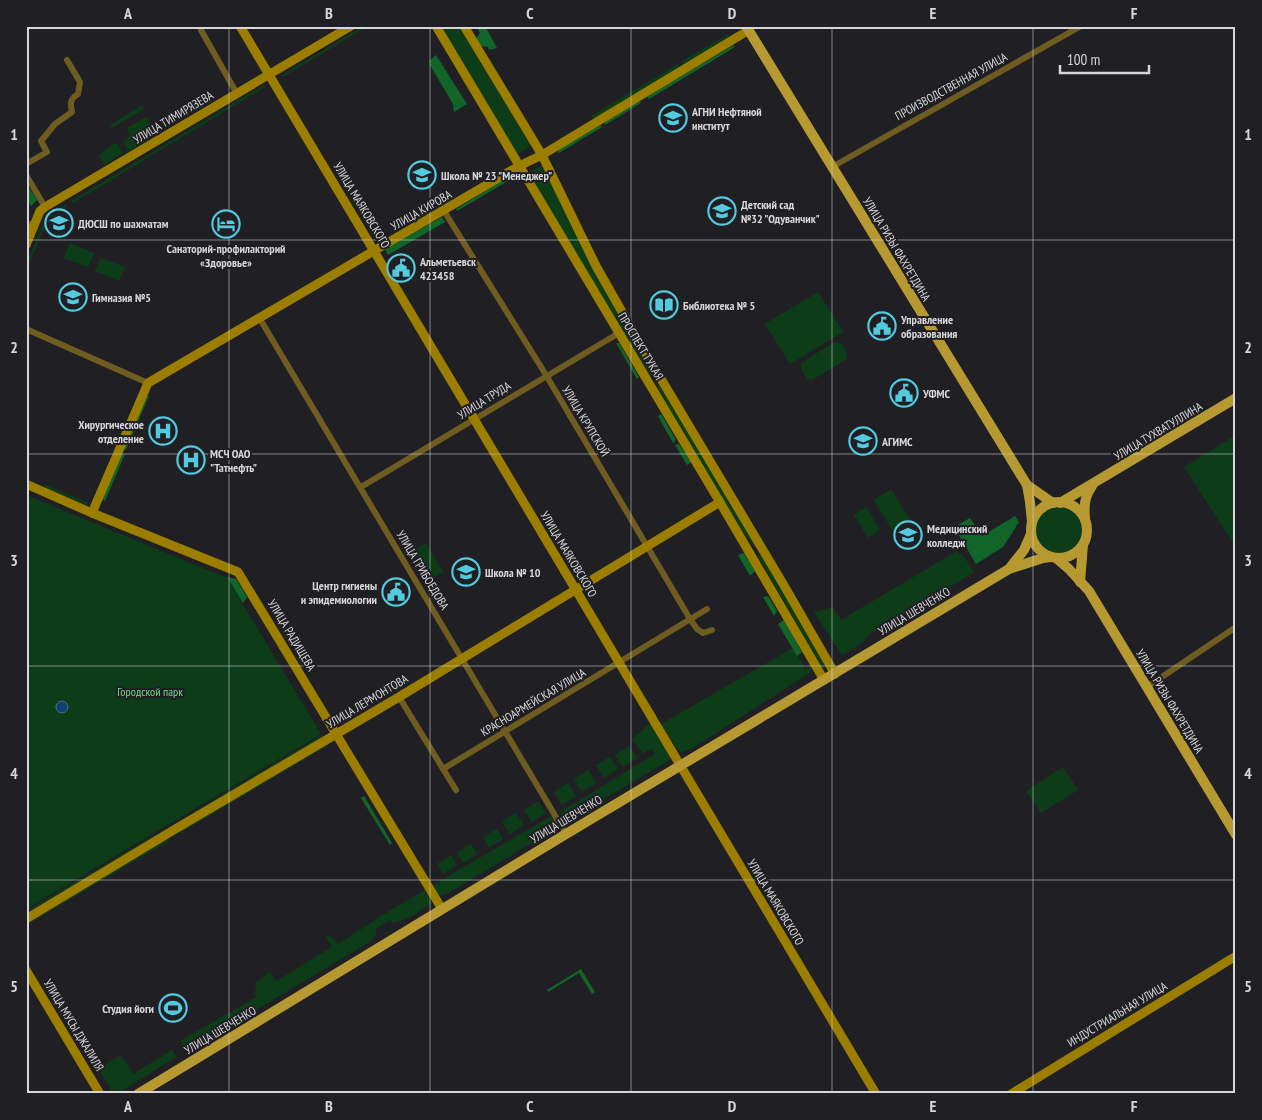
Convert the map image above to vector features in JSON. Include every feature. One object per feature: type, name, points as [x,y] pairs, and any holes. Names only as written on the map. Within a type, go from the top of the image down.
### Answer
[{"type":"main road","name":"УЛИЦА РИЗЫ ФАХРЕТДИНА","points":[[747,28],[1027,485]]},
{"type":"main road","name":"УЛИЦА ТУХВАТУЛЛИНА","points":[[1057,503],[1236,398]]},
{"type":"main road","points":[[1080,582],[1082,545],[1087,533],[1085,499],[1092,484]]},
{"type":"main road","points":[[1027,485],[1057,503],[1066,504],[1078,510],[1085,520]]},
{"type":"main road","points":[[1009,568],[1024,550],[1031,534],[1032,522],[1027,485]]},
{"type":"main road","points":[[1032,522],[1040,510],[1057,503]]},
{"type":"main road","points":[[1031,534],[1038,549],[1053,558]]},
{"type":"main road","points":[[1009,568],[1043,558],[1071,556],[1082,545]]},
{"type":"main road","name":"УЛИЦА РИЗЫ ФАХРЕТДИНА","points":[[1053,558],[1069,569],[1089,591],[1236,835]]},
{"type":"main road","name":"УЛИЦА ШЕВЧЕНКО","points":[[138,1094],[1009,568]]},
{"type":"street","name":"УЛИЦА МАЯКОВСКОГО","points":[[240,26],[876,1094]]},
{"type":"street","name":"УЛИЦА ТИМИРЯЗЕВА","points":[[26,245],[30,224],[45,207],[352,26]]},
{"type":"street","name":"ПРОСПЕКТ ТУКАЯ","points":[[436,26],[824,680]]},
{"type":"street","name":"ПРОСПЕКТ ТУКАЯ","points":[[464,26],[542,155],[596,266],[835,674]]},
{"type":"street","name":"ПРОИЗВОДСТВЕННАЯ УЛИЦА","points":[[832,167],[1081,26]]},
{"type":"street","name":"УЛИЦА КИРОВА","points":[[148,384],[519,166],[542,155],[747,28]]},
{"type":"street","points":[[201,30],[238,94]]},
{"type":"street","points":[[26,164],[47,152],[41,141],[55,124],[72,112],[70,104],[72,98],[78,94],[80,82],[67,60]]},
{"type":"street","points":[[26,175],[45,207]]},
{"type":"street","name":"УЛИЦА КРУПСКОЙ","points":[[444,211],[546,375],[690,619],[700,632],[707,633],[712,630]]},
{"type":"street","name":"УЛИЦА ГРИБОЕДОВА","points":[[260,319],[566,834]]},
{"type":"street","points":[[26,329],[148,384],[92,513]]},
{"type":"street","name":"УЛИЦА ТРУДА","points":[[361,487],[619,333]]},
{"type":"street","points":[[651,387],[662,380]]},
{"type":"street","name":"УЛИЦА РАДИЩЕВА","points":[[26,484],[238,572],[442,909]]},
{"type":"street","name":"УЛИЦА ЛЕРМОНТОВА","points":[[26,919],[399,697],[720,502]]},
{"type":"street","points":[[752,556],[762,549]]},
{"type":"street","name":"КРАСНОАРМЕЙСКАЯ УЛИЦА","points":[[443,770],[707,609]]},
{"type":"street","points":[[1147,687],[1236,627]]},
{"type":"street","points":[[399,697],[456,790]]},
{"type":"street","name":"ИНДУСТРИАЛЬНАЯ УЛИЦА","points":[[1011,1094],[1236,956]]},
{"type":"street","name":"УЛИЦА МУСЫ ДЖАЛИЛЯ","points":[[26,970],[100,1094]]},
{"type":"green space","points":[[363,26],[368,26],[283,77],[282,75]]},
{"type":"green space","points":[[441,26],[459,26],[531,146],[517,154]]},
{"type":"green space","points":[[476,26],[485,26],[497,48],[489,50],[488,47],[481,46],[476,39],[480,33]]},
{"type":"green space","points":[[728,34],[731,40],[686,67],[682,61]]},
{"type":"green space","points":[[734,45],[735,47],[649,99],[647,96]]},
{"type":"green space","points":[[436,55],[467,104],[454,112],[453,104],[430,65],[429,61]]},
{"type":"green space","points":[[678,64],[682,70],[595,122],[591,116]]},
{"type":"green space","points":[[264,85],[265,87],[73,203],[71,201]]},
{"type":"green space","points":[[640,101],[641,103],[605,125],[604,122]]},
{"type":"green space","points":[[144,104],[142,110],[112,128],[110,125]]},
{"type":"green space","points":[[145,117],[156,134],[129,151],[123,142],[130,134],[127,128]]},
{"type":"green space","points":[[600,125],[602,127],[559,153],[557,150]]},
{"type":"green space","points":[[113,144],[118,144],[123,153],[104,165],[99,156]]},
{"type":"green space","points":[[542,165],[654,375],[649,378],[528,173]]},
{"type":"green space","points":[[512,175],[513,178],[457,211],[456,209]]},
{"type":"green space","points":[[26,183],[37,200],[31,206],[26,198]]},
{"type":"green space","points":[[66,204],[67,206],[49,217],[26,270],[26,265],[47,216]]},
{"type":"green space","points":[[442,217],[445,222],[388,255],[385,249]]},
{"type":"green space","points":[[70,243],[94,253],[88,267],[64,258]]},
{"type":"green space","points":[[101,258],[125,267],[119,281],[95,271]]},
{"type":"green space","points":[[818,292],[843,332],[790,364],[765,324]]},
{"type":"green space","points":[[835,342],[842,344],[847,353],[847,359],[812,380],[807,379],[801,368],[801,363]]},
{"type":"green space","points":[[616,343],[619,343],[639,377],[637,379]]},
{"type":"green space","points":[[659,385],[759,548],[756,549],[728,512],[654,388]]},
{"type":"green space","points":[[147,395],[149,396],[126,450],[124,449]]},
{"type":"green space","points":[[661,414],[676,440],[673,443],[658,416]]},
{"type":"green space","points":[[1236,435],[1236,547],[1184,467]]},
{"type":"green space","points":[[679,444],[691,462],[687,465],[675,445]]},
{"type":"green space","points":[[122,454],[125,454],[105,501],[102,499]]},
{"type":"green space","points":[[46,485],[89,503],[87,505],[45,488]]},
{"type":"green space","points":[[891,489],[910,520],[893,531],[874,500]]},
{"type":"green space","name":"Городской парк","points":[[26,495],[227,578],[321,734],[26,909]]},
{"type":"green space","points":[[1053,506],[1063,506],[1075,513],[1082,525],[1082,535],[1075,547],[1063,554],[1053,554],[1045,550],[1038,543],[1034,535],[1034,525],[1038,517],[1045,510]]},
{"type":"green space","points":[[866,507],[880,530],[868,538],[854,515]]},
{"type":"green space","points":[[1015,516],[1019,522],[1003,547],[976,564],[954,527],[970,518],[982,536]]},
{"type":"green space","points":[[426,543],[443,572],[430,580],[413,551]]},
{"type":"green space","points":[[957,551],[965,558],[974,572],[897,620],[869,634],[864,642],[842,655],[814,612],[833,607],[841,620]]},
{"type":"green space","points":[[744,553],[755,571],[750,576],[738,555]]},
{"type":"green space","points":[[763,554],[824,667],[822,668],[758,556]]},
{"type":"green space","points":[[227,577],[236,579],[247,597],[243,603]]},
{"type":"green space","points":[[768,596],[777,611],[774,616],[763,597]]},
{"type":"green space","points":[[784,620],[802,652],[797,656],[778,624]]},
{"type":"green space","points":[[793,648],[804,666],[804,670],[811,666],[811,672],[691,749],[681,752],[676,747],[661,724]]},
{"type":"green space","points":[[651,723],[670,756],[670,760],[567,820],[560,812],[655,754],[652,749],[643,753],[632,739]]},
{"type":"green space","points":[[322,735],[324,737],[168,828]]},
{"type":"green space","points":[[326,744],[327,746],[180,833],[179,831]]},
{"type":"green space","points":[[629,746],[637,758],[623,767],[615,755]]},
{"type":"green space","points":[[610,757],[618,769],[604,778],[596,765]]},
{"type":"green space","points":[[1063,767],[1078,790],[1041,813],[1026,791]]},
{"type":"green space","points":[[588,770],[596,783],[582,792],[574,779]]},
{"type":"green space","points":[[568,783],[576,796],[562,805],[554,792]]},
{"type":"green space","points":[[364,796],[392,843],[390,845],[361,798]]},
{"type":"green space","points":[[538,801],[546,813],[532,822],[524,810]]},
{"type":"green space","points":[[516,813],[524,825],[510,834],[502,821]]},
{"type":"green space","points":[[551,816],[556,820],[557,825],[553,830],[445,895],[440,895],[432,886]]},
{"type":"green space","points":[[497,829],[503,839],[489,848],[483,837]]},
{"type":"green space","points":[[165,831],[26,913],[26,911]]},
{"type":"green space","points":[[168,838],[170,840],[26,925],[26,922]]},
{"type":"green space","points":[[471,844],[477,854],[463,863],[457,852]]},
{"type":"green space","points":[[451,855],[457,865],[443,874],[437,864]]},
{"type":"green space","points":[[425,890],[432,903],[409,918],[393,923],[390,920],[375,929],[377,934],[368,943],[187,1051],[180,1041],[257,997],[255,995],[256,982],[270,972],[276,981],[332,947],[326,937],[330,935],[338,944]]},
{"type":"green space","points":[[581,969],[595,992],[592,994],[579,973],[548,992],[547,990]]},
{"type":"green space","points":[[172,1050],[176,1057],[118,1093],[117,1090],[113,1093],[98,1068],[121,1055],[133,1074]]},
{"type":"water","points":[[60,701],[64,701],[68,707],[64,713],[60,713],[56,709],[56,705]]},
{"type":"place","name":"АГНИ Нефтяной институт","points":[[673,118]]},
{"type":"place","name":"Школа № 23 \"Менеджер\"","points":[[422,175]]},
{"type":"place","name":"Детский сад №32 \"Одуванчик\"","points":[[722,211]]},
{"type":"place","name":"ДЮСШ по шахматам","points":[[59,223]]},
{"type":"place","name":"Санаторий-профилакторий «Здоровье»","points":[[226,224]]},
{"type":"place","name":"Альметьевск 423458","points":[[401,268]]},
{"type":"place","name":"Гимназия №5","points":[[73,297]]},
{"type":"place","name":"Библиотека № 5","points":[[664,305]]},
{"type":"place","name":"Управление образования","points":[[882,326]]},
{"type":"place","name":"УФМС","points":[[904,393]]},
{"type":"place","name":"Хирургическое отделение","points":[[163,431]]},
{"type":"place","name":"АГИМС","points":[[863,441]]},
{"type":"place","name":"МСЧ ОАО \"Татнефть\"","points":[[191,460]]},
{"type":"place","name":"Медицинский колледж","points":[[908,535]]},
{"type":"place","name":"Школа № 10","points":[[466,572]]},
{"type":"place","name":"Центр гигиены и эпидемиологии","points":[[396,592]]},
{"type":"place","name":"Студия йоги","points":[[173,1008]]}]
